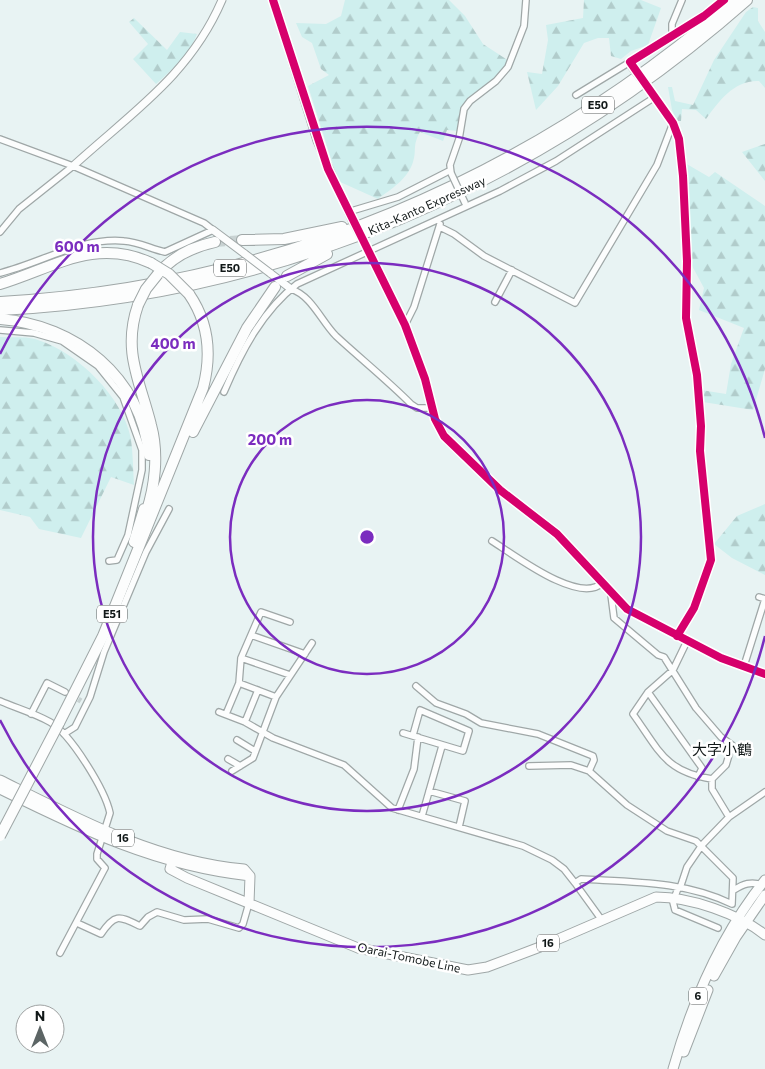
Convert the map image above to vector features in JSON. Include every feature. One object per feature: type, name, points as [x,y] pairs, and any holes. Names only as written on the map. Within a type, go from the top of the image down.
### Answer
[{"type":"highway","name":"Kita-Kanto Expressway","points":[[0,302],[95,294],[234,267],[327,239],[448,190],[525,150],[592,109],[653,67],[735,0]]},
{"type":"highway","name":"Kita-Kanto Expressway","points":[[0,310],[114,299],[236,275],[322,250],[432,206],[529,157],[595,116],[691,48],[746,0]]},
{"type":"highway","points":[[242,240],[284,239],[329,231],[372,218],[448,190]]},
{"type":"highway","points":[[287,276],[304,265],[378,233],[432,206]]},
{"type":"highway","points":[[138,543],[150,499],[155,458],[151,425],[132,354],[132,325],[138,305],[146,289],[158,274],[179,255],[198,246],[215,242]]},
{"type":"highway","points":[[0,284],[88,253],[120,253],[151,263],[169,274],[189,294],[206,327],[208,370],[199,400],[138,543]]},
{"type":"highway","points":[[138,543],[228,364],[259,308],[275,286]]},
{"type":"highway","points":[[0,319],[34,324],[72,339],[107,366],[125,388],[143,424],[149,455],[148,490],[138,543]]},
{"type":"highway","name":"E51","points":[[0,836],[60,723],[138,543]]},
{"type":"main road","name":"16","points":[[0,780],[104,835],[182,858],[244,869],[250,876]]},
{"type":"main road","name":"16","points":[[0,789],[104,835],[172,862],[250,876]]},
{"type":"main road","name":"Oarai-Tomobe Line","points":[[172,862],[170,869],[358,948],[468,970],[481,969],[512,958],[650,898],[674,898],[697,903],[742,921],[765,935]]},
{"type":"main road","points":[[249,903],[250,876]]},
{"type":"main road","name":"6","points":[[674,1069],[686,1025],[700,993],[763,882]]},
{"type":"main road","points":[[678,1069],[707,992],[742,921],[765,895]]},
{"type":"street","points":[[0,232],[19,209],[73,166],[152,98],[175,75],[199,43],[222,0]]},
{"type":"street","points":[[273,0],[317,141],[350,215],[405,325],[425,379],[431,408],[437,425],[448,441],[500,490],[557,534],[612,595],[638,616],[687,641],[765,674]]},
{"type":"street","points":[[466,205],[450,172],[466,105],[496,81],[512,60],[524,26],[526,0]]},
{"type":"street","points":[[672,37],[672,24],[682,0]]},
{"type":"street","points":[[576,95],[631,64],[724,0]]},
{"type":"street","points":[[631,64],[674,123],[679,139],[683,176],[687,261],[686,318],[698,384],[700,450],[711,560],[694,608],[677,636]]},
{"type":"street","points":[[224,392],[238,360],[252,336],[271,308],[291,289],[314,274],[441,219],[556,161],[653,95]]},
{"type":"street","points":[[440,227],[465,240],[469,246],[484,256],[574,302],[658,165],[674,123]]},
{"type":"street","points":[[0,139],[73,166],[204,223],[312,305],[338,337],[371,365],[411,404],[417,408],[431,408]]},
{"type":"street","points":[[350,215],[398,197],[450,172]]},
{"type":"street","points":[[405,325],[414,306],[441,219]]},
{"type":"street","points":[[0,273],[98,242],[133,242],[165,252],[213,230]]},
{"type":"street","points":[[495,302],[512,270]]},
{"type":"street","points":[[0,330],[34,333],[62,341],[105,373],[127,404],[142,450],[142,470],[128,535],[117,560],[109,561]]},
{"type":"street","points":[[64,734],[76,727],[104,652],[146,552],[169,509]]},
{"type":"street","points":[[492,541],[537,570],[568,585],[591,588],[602,584]]},
{"type":"street","points":[[612,595],[614,618],[658,655],[664,657],[696,708],[721,737],[732,745],[726,766],[712,779],[712,790],[729,817]]},
{"type":"street","points":[[744,666],[765,599],[759,597]]},
{"type":"street","points":[[226,714],[239,682],[241,658],[261,612],[290,622]]},
{"type":"street","points":[[250,635],[305,654]]},
{"type":"street","points":[[687,641],[673,670],[648,692],[633,714],[674,767],[698,777],[712,779]]},
{"type":"street","points":[[232,770],[253,758],[276,697],[312,643]]},
{"type":"street","points":[[241,658],[290,675]]},
{"type":"street","points":[[239,682],[276,697]]},
{"type":"street","points":[[31,714],[47,683],[65,692]]},
{"type":"street","points":[[416,686],[436,703],[466,714],[481,723],[538,734],[593,756],[594,760],[589,771]]},
{"type":"street","points":[[245,722],[258,690]]},
{"type":"street","points":[[648,692],[702,768],[698,777]]},
{"type":"street","points":[[0,701],[49,722],[64,734],[78,751],[109,809],[110,817],[97,859],[104,868],[60,953]]},
{"type":"street","points":[[398,810],[414,769],[415,736],[420,710],[469,730],[463,751],[442,746],[415,736],[403,733]]},
{"type":"street","points":[[219,712],[245,722],[273,738],[344,765],[384,802],[398,810],[523,846],[538,853],[558,864],[575,883],[601,919]]},
{"type":"street","points":[[237,740],[255,751]]},
{"type":"street","points":[[422,816],[442,746]]},
{"type":"street","points":[[228,758],[240,766]]},
{"type":"street","points":[[529,766],[571,764],[589,771],[627,805],[673,835],[692,839],[702,846],[733,878],[743,884]]},
{"type":"street","points":[[430,791],[465,801],[460,827]]},
{"type":"street","points":[[718,928],[676,911],[672,906],[674,898],[687,867],[702,846],[729,817],[765,792]]},
{"type":"street","points":[[575,883],[582,879],[638,881],[712,894],[732,904],[733,878]]},
{"type":"street","points":[[734,890],[743,884],[763,882]]},
{"type":"street","points":[[77,922],[101,934],[114,919],[119,917],[140,926],[148,917],[157,912],[184,920],[208,920],[239,928],[243,924],[249,903]]},
{"type":"green space","points":[[345,0],[449,0],[465,16],[483,44],[509,61],[494,79],[470,96],[463,106],[458,131],[447,130],[443,141],[420,132],[415,144],[415,154],[411,168],[398,183],[378,199],[338,181],[308,86],[329,75],[321,69],[312,43],[302,37],[296,23],[326,24],[341,16]]},
{"type":"green space","points":[[584,0],[641,0],[661,8],[648,45],[631,51],[621,59],[611,56],[609,38],[598,38],[584,43],[558,86],[536,110],[527,72],[542,74],[548,40],[546,25],[583,18]]},
{"type":"green space","points":[[753,7],[758,8],[758,21],[765,32],[765,88],[759,81],[742,84],[728,93],[706,119],[696,110],[682,109],[681,121],[677,121],[672,110],[668,87],[672,87],[675,101],[693,105],[714,60],[746,12]]},
{"type":"green space","points":[[134,18],[167,50],[180,32],[197,34],[185,55],[156,84],[133,59],[148,44],[129,22]]},
{"type":"green space","points":[[765,144],[765,181],[742,152]]},
{"type":"green space","points":[[685,163],[709,177],[715,172],[765,206],[765,369],[753,410],[703,402],[701,390],[726,394],[731,364],[744,328],[699,310],[704,288],[690,262],[692,246],[688,229]]},
{"type":"green space","points":[[0,337],[38,340],[68,355],[83,366],[109,393],[126,423],[131,439],[134,485],[111,477],[81,538],[39,529],[30,517],[0,510]]},
{"type":"green space","points":[[765,504],[765,575],[732,558],[714,544],[737,516]]},
{"type":"tunnel","points":[[215,242],[242,240]]},
{"type":"tunnel","points":[[71,695],[81,701]]},
{"type":"cycle path","points":[[273,0],[328,169],[405,325],[425,379],[435,419],[444,436],[500,490],[557,534],[627,609],[721,658],[765,674]]},
{"type":"cycle path","points":[[677,636],[694,608],[711,560],[700,451],[701,426],[697,375],[686,318],[687,261],[683,176],[679,139],[673,123],[630,62],[704,16],[724,0]]},
{"type":"district","name":"大字小鶴","points":[[722,750]]}]
